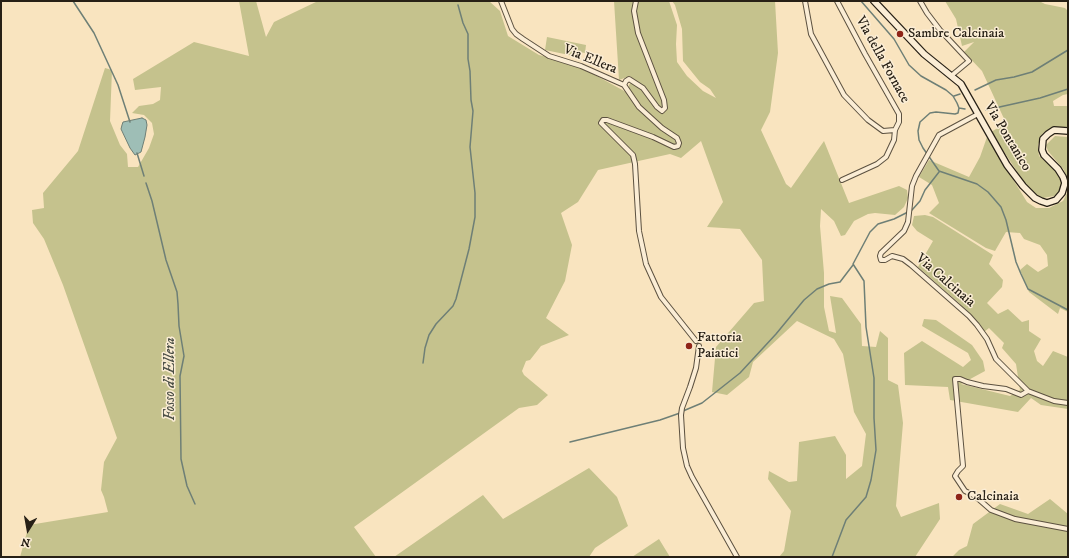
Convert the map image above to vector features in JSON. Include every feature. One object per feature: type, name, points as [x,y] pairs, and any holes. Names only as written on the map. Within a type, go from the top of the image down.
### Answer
[{"type":"street","name":"Via Ellera","points":[[501,1],[512,29],[523,39],[549,56],[581,66],[624,85],[629,79],[643,88],[657,107],[662,111],[664,108],[664,100],[638,33],[634,10],[636,1]]},
{"type":"street","points":[[804,1],[811,34],[844,95],[868,120],[883,130],[895,130]]},
{"type":"street","name":"Via della Fornace","points":[[837,1],[899,114],[899,122],[895,130],[894,140],[886,156],[877,164],[842,180]]},
{"type":"street","name":"Via Pontanico","points":[[874,1],[924,54],[961,84],[1007,165],[1022,186],[1035,198],[1047,202],[1056,200],[1062,193],[1065,183],[1063,177],[1044,155],[1042,150],[1044,139],[1048,134],[1054,130],[1068,131]]},
{"type":"street","points":[[920,1],[940,30],[969,61],[951,76]]},
{"type":"street","points":[[624,85],[639,107],[679,141],[678,146],[674,147],[653,137],[607,120],[602,121],[601,123],[633,155],[635,164],[639,231],[646,264],[661,297],[696,341]]},
{"type":"street","name":"Via Calcinaia","points":[[978,114],[939,135],[912,186],[908,222],[904,231],[881,253],[881,260],[885,260],[892,256],[897,256],[911,265],[977,325],[987,339],[996,359],[1028,391],[1054,401],[1068,403]]},
{"type":"street","points":[[699,346],[696,368],[681,415],[682,438],[687,466],[737,557]]},
{"type":"street","name":"Via Calcinaia","points":[[1028,391],[1021,395],[1006,389],[983,386],[960,379],[955,379],[963,466],[958,471],[956,476],[966,491],[975,496],[991,510],[1014,519],[1068,529]]},
{"type":"shaded area","points":[[239,1],[256,1],[266,37],[274,22],[318,1],[489,1],[500,11],[508,36],[539,55],[575,64],[626,92],[629,91],[629,85],[633,79],[630,76],[619,80],[614,1],[669,1],[677,25],[677,62],[687,76],[703,91],[716,98],[710,89],[700,82],[683,61],[682,29],[675,5],[672,1],[775,1],[778,53],[770,112],[761,130],[786,184],[791,188],[824,141],[849,203],[899,186],[907,190],[908,198],[904,207],[895,215],[875,213],[868,214],[854,221],[845,235],[841,236],[834,221],[821,209],[820,226],[824,273],[824,307],[829,331],[836,333],[830,296],[842,298],[861,324],[862,346],[876,347],[880,331],[888,338],[888,380],[898,385],[903,423],[896,506],[901,517],[939,503],[940,519],[915,557],[779,557],[784,551],[791,511],[768,479],[769,471],[789,482],[797,481],[799,442],[835,436],[846,455],[846,479],[862,466],[866,434],[854,412],[843,354],[834,339],[797,321],[753,362],[749,377],[727,395],[712,392],[716,347],[754,303],[764,301],[762,260],[740,229],[707,227],[723,202],[701,141],[681,158],[670,154],[598,170],[578,202],[561,213],[572,245],[565,281],[546,318],[569,335],[541,346],[530,360],[526,361],[522,371],[524,375],[548,395],[537,405],[519,408],[354,527],[376,557],[20,557],[29,525],[108,512],[101,490],[104,462],[117,438],[63,285],[44,239],[33,223],[32,210],[44,208],[43,193],[78,151],[105,68],[112,70],[110,121],[120,145],[127,154],[128,167],[138,167],[149,148],[154,134],[152,123],[144,115],[132,113],[139,106],[153,104],[160,100],[161,87],[135,90],[133,79],[194,42],[249,56]]},
{"type":"shaded area","points":[[945,1],[1039,1],[1045,4],[1065,8],[1068,11],[1068,94],[1063,95],[1053,101],[1054,106],[1068,106],[1068,128],[1051,128],[1042,134],[1038,145],[1039,156],[1062,178],[1064,183],[1061,192],[1054,196],[1043,198],[1035,195],[1027,188],[991,132],[1006,123],[982,71],[964,52],[974,42],[962,46],[956,19]]},
{"type":"shaded area","points":[[547,37],[586,45],[585,53],[575,51],[574,56],[545,50]]},
{"type":"shaded area","points":[[1055,136],[1068,137],[1068,181],[1064,170],[1048,151],[1046,145]]},
{"type":"shaded area","points":[[987,137],[1027,202],[1036,208],[1049,208],[1063,201],[1068,191],[1068,312],[1060,308],[1058,314],[1029,292],[1020,270],[1027,264],[1038,272],[1048,266],[1047,255],[1040,245],[1024,239],[1020,233],[1006,232],[995,251],[986,248],[929,213],[939,203],[932,185],[919,177],[929,160],[969,177],[980,157]]},
{"type":"shaded area","points":[[925,215],[933,217],[993,255],[989,264],[1003,280],[1002,287],[987,303],[998,314],[1008,309],[1022,322],[1029,320],[1029,331],[1041,339],[1034,351],[1037,361],[1043,366],[1053,351],[1068,357],[1068,409],[1041,405],[1031,398],[1018,412],[950,400],[948,387],[905,385],[904,353],[922,341],[963,367],[971,360],[968,353],[922,326],[924,319],[936,320],[972,345],[983,361],[985,371],[961,384],[1010,396],[1020,390],[1016,364],[1002,348],[1004,343],[989,328],[984,332],[978,323],[959,303],[918,267],[933,241],[917,231],[912,225],[914,216]]},
{"type":"shaded area","points":[[589,468],[617,497],[628,526],[595,548],[589,557],[394,557],[483,495],[503,519]]},
{"type":"shaded area","points":[[1050,499],[1068,514],[1068,557],[952,557],[959,550],[967,546],[973,524],[1000,504],[1028,514]]},
{"type":"shaded area","points":[[659,539],[670,557],[632,557]]},
{"type":"water","points":[[142,118],[146,120],[147,125],[145,137],[141,152],[135,155],[121,129],[123,122]]},
{"type":"waterway","name":"Fosso di Ellera","points":[[73,1],[94,33],[118,85],[130,122]]},
{"type":"waterway","points":[[861,1],[894,39],[909,65],[921,76],[946,90],[953,96],[957,103],[959,108],[958,113],[930,113],[920,122],[918,131],[919,140],[923,148],[939,171],[977,184],[988,192],[1001,207],[1006,220],[1016,262],[1028,289],[1068,310]]},
{"type":"waterway","points":[[423,363],[429,335],[436,324],[453,306],[456,299],[469,249],[475,217],[475,193],[470,147],[473,111],[468,59],[468,34],[458,5]]},
{"type":"waterway","points":[[975,90],[996,80],[1032,72],[1068,50]]},
{"type":"waterway","points":[[986,110],[1040,98],[1068,89]]},
{"type":"waterway","points":[[954,96],[960,94]]},
{"type":"waterway","points":[[959,108],[965,109]]},
{"type":"waterway","name":"Fosso di Ellera","points":[[137,153],[144,176]]},
{"type":"waterway","points":[[832,557],[846,520],[866,497],[871,480],[876,450],[874,378],[866,327],[864,281],[853,264],[870,232],[878,224],[894,219],[912,210],[920,201],[925,190],[939,172]]},
{"type":"waterway","name":"Fosso di Ellera","points":[[146,183],[152,201],[166,260],[177,292],[179,326],[184,356],[180,376],[181,459],[187,486],[195,504]]},
{"type":"waterway","points":[[683,411],[702,403],[740,373],[776,334],[804,300],[817,289],[829,284],[840,282],[853,265]]},
{"type":"waterway","points":[[570,442],[660,420],[680,413]]},
{"type":"place","name":"Sambre Calcinaia","points":[[900,34]]},
{"type":"place","name":"Fattoria Paiatici","points":[[689,346]]},
{"type":"place","name":"Calcinaia","points":[[959,497]]}]
